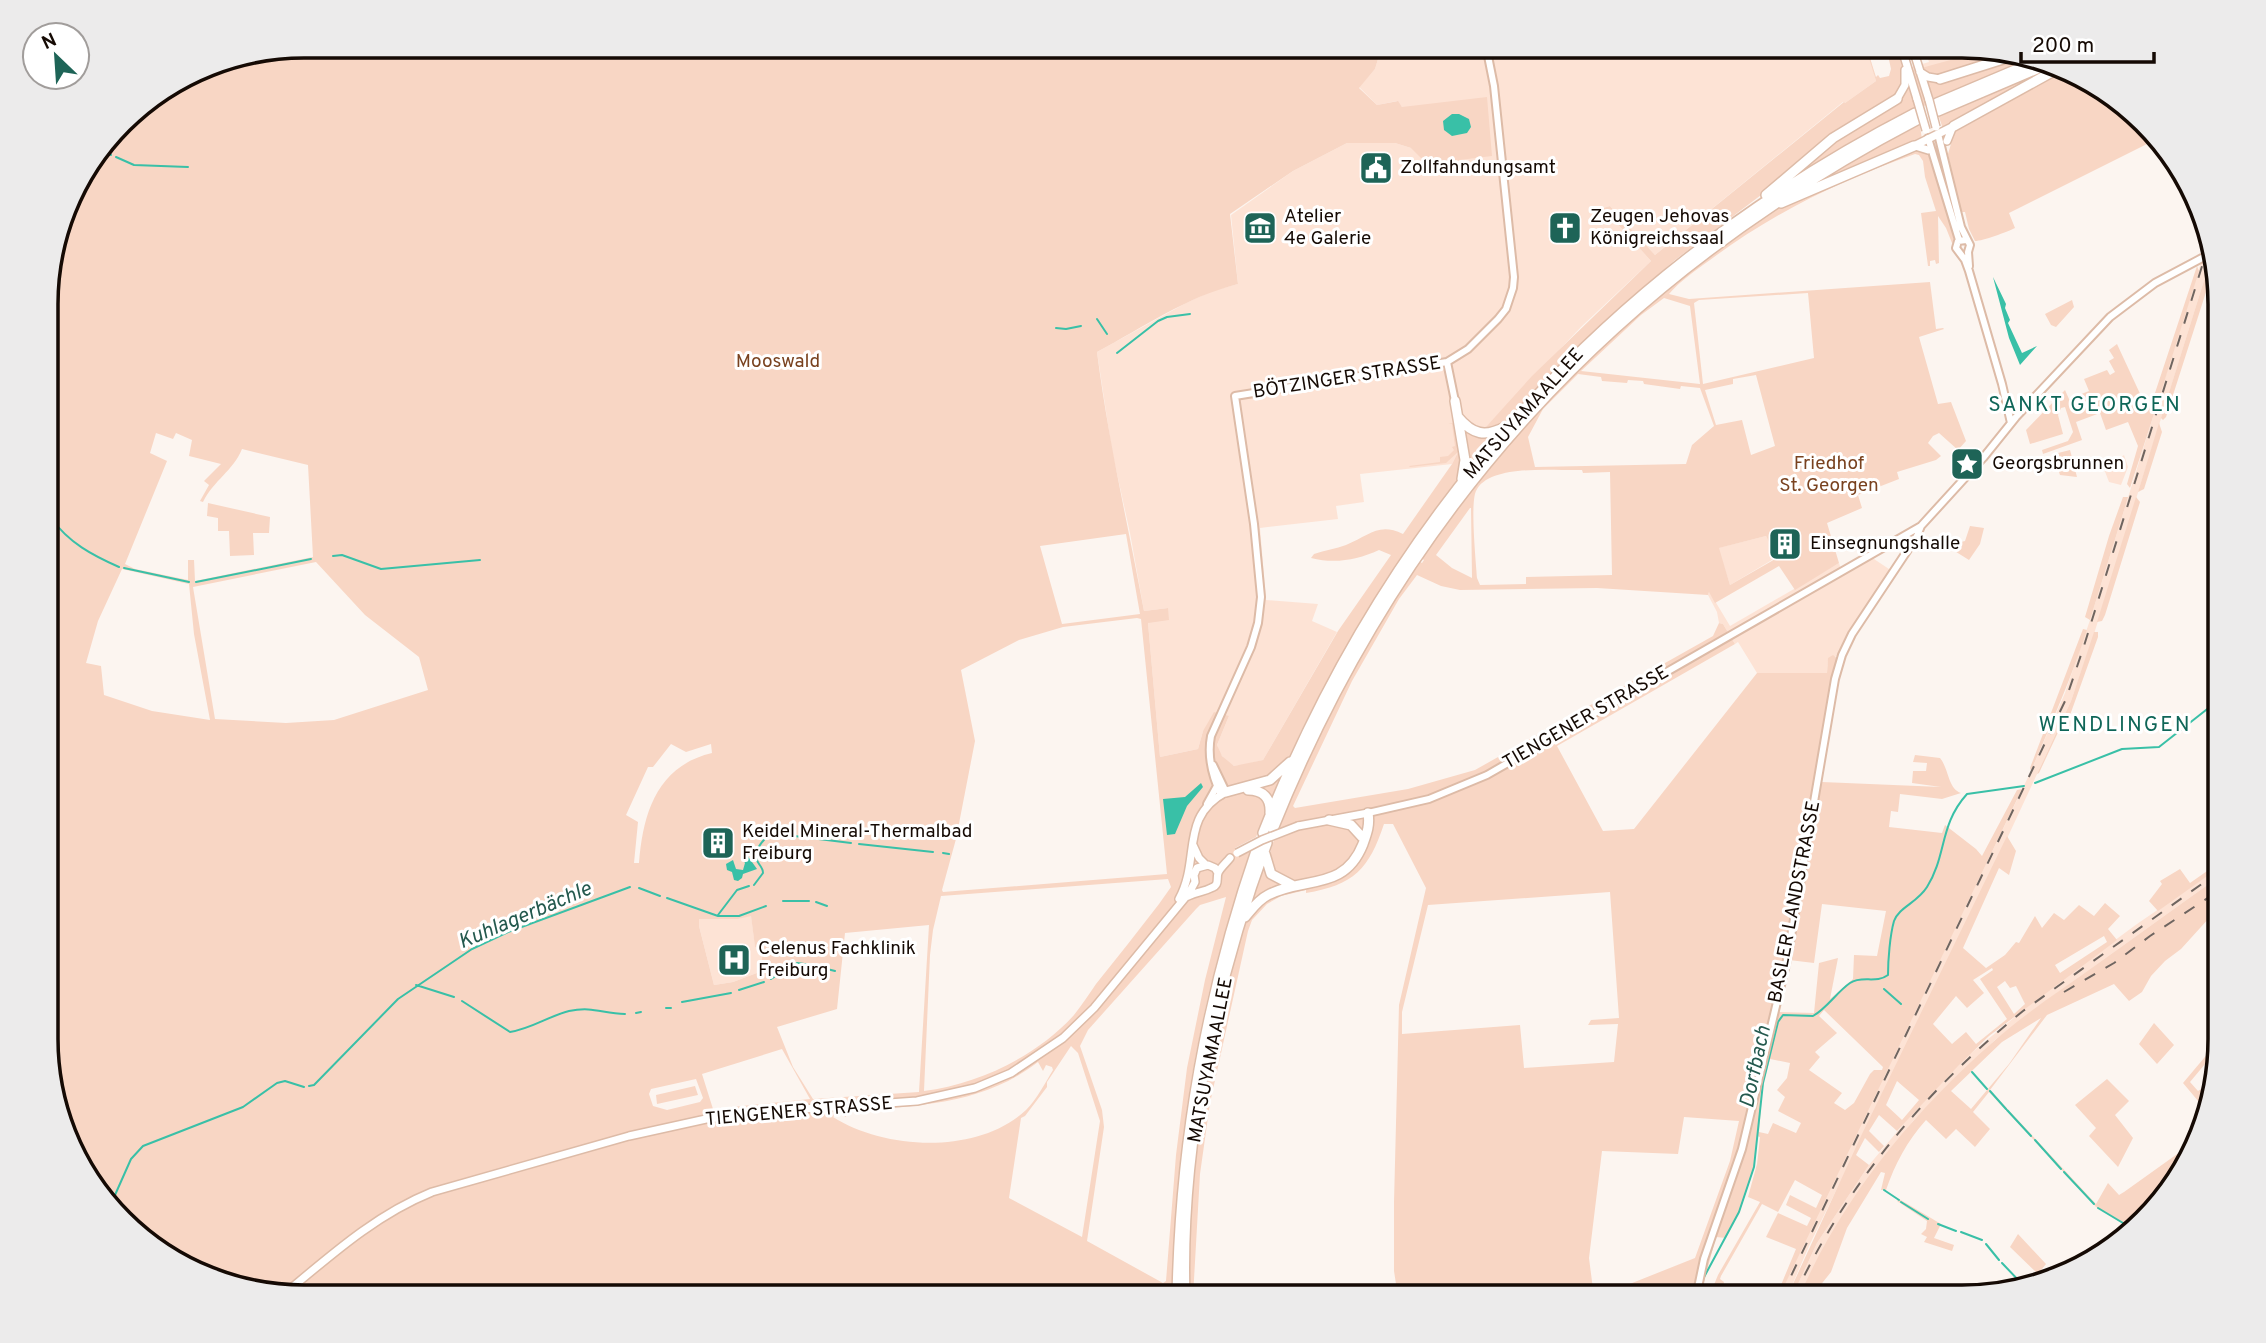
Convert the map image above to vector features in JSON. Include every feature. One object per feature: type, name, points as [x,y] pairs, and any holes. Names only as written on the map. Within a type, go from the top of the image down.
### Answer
[{"type":"highway","points":[[1940,79],[1999,60]]},
{"type":"highway","points":[[2026,66],[1938,107],[2036,69]]},
{"type":"highway","points":[[1954,126],[2049,73]]},
{"type":"highway","points":[[1758,205],[1812,153],[1856,122],[1897,99]]},
{"type":"highway","name":"MATSUYAMAALLEE","points":[[1916,117],[1769,207],[1693,262],[1622,322],[1539,403],[1471,483],[1417,554],[1354,656],[1306,748],[1268,831],[1270,815],[1295,755],[1330,684],[1420,537],[1461,484],[1510,424],[1561,369],[1615,318],[1673,268],[1758,205],[1825,162],[1916,117]]},
{"type":"highway","points":[[1769,207],[1914,146]]},
{"type":"highway","points":[[1455,401],[1465,460],[1461,484]]},
{"type":"highway","points":[[1458,417],[1469,430],[1480,434],[1491,433],[1510,424]]},
{"type":"highway","points":[[1224,793],[1270,780],[1295,755]]},
{"type":"highway","points":[[1224,793],[1254,790],[1262,792],[1269,802],[1270,815]]},
{"type":"highway","points":[[1241,921],[1264,897],[1294,886],[1334,877],[1353,862],[1363,841],[1366,813]]},
{"type":"highway","points":[[1329,820],[1351,825],[1363,841]]},
{"type":"highway","points":[[1263,847],[1271,874],[1294,886]]},
{"type":"highway","name":"MATSUYAMAALLEE","points":[[1181,1282],[1200,1101],[1220,1001],[1263,847]]},
{"type":"highway","name":"MATSUYAMAALLEE","points":[[1181,1282],[1182,1191],[1201,1051],[1226,944],[1263,847]]},
{"type":"main road","points":[[1916,58],[1920,72],[1920,93],[1927,134]]},
{"type":"main road","points":[[1905,59],[1937,130]]},
{"type":"main road","points":[[1897,99],[1905,85],[1905,59]]},
{"type":"main road","points":[[1920,72],[1927,77],[1940,79]]},
{"type":"main road","points":[[1897,99],[1920,93],[1940,79]]},
{"type":"main road","points":[[1931,153],[1914,146],[1927,134],[1954,126]]},
{"type":"main road","points":[[1947,141],[1954,126]]},
{"type":"main road","points":[[1174,909],[1184,891],[1195,827],[1208,804],[1224,793]]},
{"type":"main road","name":"TIENGENER STRASSE","points":[[295,1285],[374,1221],[418,1197],[462,1183],[683,1124],[749,1113],[936,1098],[997,1079],[1025,1065],[1063,1038],[1101,1000],[1185,898],[1195,882],[1197,868],[1212,868],[1262,840],[1298,826],[1366,813]]},
{"type":"main road","points":[[1193,845],[1199,858],[1212,868]]},
{"type":"main road","points":[[1192,854],[1197,868]]},
{"type":"main road","name":"TIENGENER STRASSE","points":[[1185,898],[1215,886],[1219,879],[1212,868]]},
{"type":"main road","points":[[1195,882],[1202,889]]},
{"type":"street","name":"BÖTZINGER STRASSE","points":[[1224,793],[1217,786],[1210,761],[1211,736],[1251,648],[1261,597],[1236,396],[1447,362],[1468,349],[1506,309],[1514,277],[1494,86],[1488,58]]},
{"type":"street","points":[[1937,130],[1962,240],[1956,248],[1964,252],[2011,423]]},
{"type":"street","points":[[1927,134],[1931,153],[1962,240],[1970,245],[1964,252]]},
{"type":"street","points":[[1943,151],[1947,141]]},
{"type":"street","name":"BASLER LANDSTRASSE","points":[[1699,1285],[1704,1259],[1742,1149],[1787,960],[1835,678],[1842,655],[1860,621],[1921,526],[2011,423],[2123,305],[2155,283],[2202,258]]},
{"type":"street","points":[[1447,362],[1455,401]]},
{"type":"street","name":"TIENGENER STRASSE","points":[[1366,813],[1429,799],[1487,775],[1921,526]]},
{"type":"street","points":[[1210,761],[1224,793]]},
{"type":"street","points":[[1208,804],[1217,786]]},
{"type":"shaded area","points":[[1378,58],[1870,58],[1876,81],[1843,102],[1655,255],[1610,206],[1603,208],[1651,261],[1581,327],[1485,428],[1458,452],[1452,464],[1360,474],[1364,502],[1336,506],[1338,519],[1260,528],[1266,600],[1318,604],[1312,621],[1337,632],[1263,760],[1234,766],[1219,752],[1217,745],[1229,716],[1203,731],[1198,749],[1160,757],[1148,623],[1168,608],[1144,611],[1112,451],[1097,352],[1186,303],[1212,291],[1238,284],[1231,215],[1293,171],[1347,143],[1395,143],[1411,148],[1402,107],[1397,101],[1377,105],[1359,87],[1375,69]]},
{"type":"shaded area","points":[[1900,58],[1909,58],[1912,67],[1929,62],[1928,58],[1974,58],[1904,73]]},
{"type":"shaded area","points":[[1452,114],[1469,119],[1471,127],[1467,133],[1452,136],[1444,130],[1443,121]]},
{"type":"shaded area","points":[[2204,254],[2206,273],[2071,701],[1792,1285],[1785,1285],[2031,771],[2065,693]]},
{"type":"shaded area","points":[[1993,277],[2006,304],[2010,320],[2008,323],[2022,353],[2037,346],[2020,365],[2009,338]]},
{"type":"shaded area","points":[[2124,455],[2128,467],[2121,485],[2109,482],[2104,469]]},
{"type":"shaded area","points":[[1766,536],[1777,557],[1730,585],[1718,548]]},
{"type":"shaded area","points":[[1871,557],[1892,571],[1856,624],[1838,659],[1837,656],[1828,660],[1827,673],[1757,673],[1738,642],[1735,644],[1723,624],[1719,623],[1717,612],[1708,595],[1709,591],[1730,626],[1839,563],[1842,573]]},
{"type":"shaded area","points":[[1201,783],[1203,787],[1187,806],[1175,834],[1167,835],[1163,799],[1185,797]]},
{"type":"shaded area","points":[[747,855],[757,869],[743,874],[738,881],[734,880],[726,864],[733,860],[736,869],[743,870],[745,863],[742,858]]},
{"type":"shaded area","points":[[2208,875],[2208,885],[1995,1040],[1945,1088],[1913,1121],[1839,1221],[1805,1285],[1798,1285],[1817,1243],[1869,1165],[1964,1059],[2050,988]]},
{"type":"shaded area","name":"Celenus Fachklinik Freiburg","points":[[751,915],[755,946],[762,949],[762,971],[733,982],[714,985],[699,919],[738,919]]},
{"type":"green space","name":"Mooswald","points":[[287,58],[1378,58],[1375,69],[1359,88],[1377,105],[1398,101],[1402,107],[1487,97],[1492,156],[1427,164],[1411,148],[1395,143],[1347,143],[1293,171],[1230,214],[1238,284],[1183,305],[1097,352],[1112,450],[1144,611],[1168,608],[1169,620],[1148,623],[1160,757],[1198,749],[1203,731],[1214,712],[1229,716],[1217,745],[1222,756],[1234,766],[1263,760],[1338,631],[1391,555],[1379,550],[1354,559],[1329,561],[1311,558],[1314,554],[1346,545],[1380,530],[1387,529],[1403,534],[1458,452],[1446,463],[1409,466],[1440,462],[1440,457],[1448,456],[1454,450],[1452,424],[1448,424],[1454,423],[1456,429],[1485,428],[1532,376],[1651,261],[1603,208],[1610,206],[1655,255],[1844,102],[1876,81],[1869,58],[1876,77],[1878,75],[1880,78],[1889,76],[1891,69],[1889,58],[1900,58],[1904,73],[1962,58],[2019,64],[1905,116],[1842,149],[1779,187],[1769,189],[1675,260],[1597,328],[1501,426],[1411,543],[1339,659],[1301,731],[1256,837],[1235,848],[1239,857],[1252,850],[1234,904],[1204,1014],[1184,1127],[1174,1240],[1173,1285],[287,1285],[255,1281],[209,1267],[154,1235],[119,1202],[99,1176],[76,1134],[62,1088],[58,1056],[58,287],[62,255],[76,209],[108,154],[141,119],[167,99],[209,76],[255,62]],"holes":[[[156,433],[173,439],[176,433],[192,440],[189,456],[221,464],[204,481],[209,485],[200,501],[203,502],[242,449],[308,465],[313,557],[195,581],[194,560],[188,560],[188,580],[135,569],[125,564],[167,461],[150,453]],[[1126,534],[1140,614],[1062,624],[1040,546]],[[316,562],[365,615],[419,657],[428,690],[334,720],[286,723],[215,719],[193,587]],[[122,569],[189,584],[194,634],[210,720],[152,711],[104,695],[101,666],[86,663],[98,621]],[[1141,619],[1167,874],[943,892],[975,741],[961,670],[1019,640],[1063,627]],[[671,744],[686,752],[711,744],[712,753],[693,759],[678,769],[656,794],[644,827],[639,863],[634,863],[638,822],[626,815],[648,767],[653,767]],[[1168,879],[1171,887],[1074,1015],[1059,1030],[1006,1066],[965,1082],[924,1091],[933,930],[941,896]],[[1226,897],[1187,1068],[1176,1155],[1166,1281],[1163,1283],[1087,1241],[1104,1127],[1102,1110],[1080,1046],[1088,1030],[1200,905]],[[751,916],[755,947],[762,949],[762,971],[733,982],[714,985],[699,919],[738,919]],[[929,925],[919,1092],[813,1099],[793,1067],[777,1027],[837,1009],[845,933]],[[1071,1046],[1078,1053],[1100,1121],[1082,1237],[1009,1198],[1021,1118],[1047,1087],[1047,1082]],[[782,1049],[810,1099],[713,1109],[702,1074]],[[1038,1062],[1043,1071],[1046,1065],[1052,1067],[1053,1070],[1026,1110],[1006,1125],[983,1135],[958,1141],[904,1141],[854,1128],[833,1117],[838,1113],[846,1117],[846,1111],[946,1101],[994,1088]],[[696,1079],[703,1098],[700,1102],[667,1110],[653,1106],[649,1094],[651,1089]]]},
{"type":"green space","points":[[2042,71],[2044,72],[1943,129],[1938,114]]},
{"type":"green space","points":[[2052,74],[2086,91],[2112,108],[2149,143],[2009,213],[2015,228],[1975,241],[1965,212],[1960,212],[1948,154],[1955,130]]},
{"type":"green space","name":"Friedhof St. Georgen","points":[[1919,124],[1923,145],[1930,156],[1956,237],[1952,243],[1938,216],[1939,263],[1930,261],[1928,266],[1921,213],[1936,211],[1923,161],[1915,154],[1808,199],[1758,227],[1683,280],[1669,294],[1689,299],[1930,282],[1936,329],[1944,329],[1919,337],[1938,404],[1951,402],[1966,441],[1958,450],[1939,433],[1933,436],[1928,443],[1941,456],[1936,460],[1897,472],[1899,479],[1858,495],[1862,508],[1827,523],[1839,563],[1795,590],[1779,566],[1715,603],[1709,592],[1708,595],[1597,588],[1460,590],[1441,586],[1417,575],[1399,599],[1352,681],[1293,806],[1295,808],[1408,789],[1475,770],[1713,636],[1719,623],[1723,624],[1735,644],[1557,746],[1603,831],[1634,829],[1757,673],[1827,673],[1828,658],[1833,655],[1838,659],[1827,717],[1822,782],[1941,787],[1912,783],[1913,771],[1926,771],[1927,763],[1913,762],[1915,755],[1940,758],[1951,783],[1961,793],[1942,799],[1900,794],[1898,812],[1891,811],[1889,827],[1942,833],[1945,825],[1982,856],[2017,790],[2022,789],[1785,1285],[1781,1285],[1796,1249],[1766,1237],[1778,1213],[1807,1226],[1811,1218],[1786,1205],[1790,1195],[1816,1208],[1822,1195],[1795,1180],[1778,1212],[1762,1204],[1721,1276],[1723,1285],[1714,1285],[1760,1202],[1748,1197],[1757,1164],[1760,1137],[1757,1136],[1754,1167],[1739,1212],[1726,1238],[1716,1237],[1703,1285],[1627,1285],[1695,1258],[1730,1161],[1739,1121],[1684,1117],[1678,1154],[1602,1151],[1589,1258],[1592,1285],[1396,1285],[1394,1202],[1399,1005],[1426,888],[1393,824],[1384,824],[1372,853],[1348,880],[1323,890],[1306,893],[1306,890],[1281,896],[1267,904],[1252,920],[1210,1103],[1200,1174],[1194,1285],[1189,1285],[1196,1157],[1211,1065],[1243,929],[1256,908],[1267,899],[1290,888],[1278,877],[1269,861],[1271,848],[1320,733],[1364,648],[1418,561],[1422,563],[1424,560],[1420,557],[1465,497],[1479,483],[1477,480],[1529,418],[1538,413],[1602,345],[1681,277],[1764,216],[1788,203],[1791,196]],"holes":[[[1808,293],[1814,358],[1703,384],[1694,303],[1699,300]],[[1664,298],[1690,306],[1700,384],[1581,371],[1641,315]],[[1578,374],[1601,377],[1602,381],[1643,381],[1644,384],[1680,389],[1681,386],[1700,388],[1714,426],[1692,445],[1686,464],[1535,467],[1528,437],[1543,409]],[[1756,375],[1775,446],[1751,455],[1742,420],[1716,425],[1705,390],[1733,384],[1733,379]],[[1524,470],[1582,470],[1583,473],[1610,472],[1612,575],[1526,577],[1526,584],[1480,585],[1477,578],[1473,508],[1476,491],[1483,482],[1494,476]],[[1471,508],[1472,578],[1452,568],[1436,555]],[[1766,536],[1777,558],[1730,585],[1719,548]],[[1610,892],[1619,1018],[1591,1020],[1588,1025],[1618,1024],[1614,1062],[1524,1068],[1520,1025],[1402,1034],[1402,1012],[1428,905]],[[1822,904],[1886,911],[1877,956],[1854,955],[1853,979],[1830,999],[1838,958],[1819,963],[1814,1013],[1777,1012],[1789,960],[1814,963]],[[1824,1010],[1883,1067],[1882,1070],[1874,1070],[1870,1074],[1854,1103],[1845,1110],[1834,1103],[1842,1093],[1809,1070],[1820,1057],[1815,1052],[1837,1033],[1819,1016]],[[1770,1059],[1790,1063],[1787,1078],[1777,1090],[1785,1097],[1778,1111],[1801,1123],[1796,1133],[1773,1123],[1768,1134],[1759,1132],[1763,1083]]]},
{"type":"green space","points":[[2197,266],[2199,271],[2156,408],[2152,402]]},
{"type":"green space","points":[[2206,273],[2208,286],[2166,417],[2163,420],[2161,418]]},
{"type":"green space","points":[[2072,300],[2074,307],[2056,327],[2051,325],[2045,314]]},
{"type":"green space","points":[[2117,344],[2142,398],[2145,397],[2154,414],[2130,488],[2127,484],[2138,446],[2128,422],[2106,430],[2100,413],[2076,422],[2082,440],[2043,454],[2042,450],[2068,441],[2073,432],[2065,407],[2061,408],[2058,415],[2063,434],[2030,444],[2026,430],[2065,390],[2069,399],[2089,391],[2084,379],[2107,370],[2110,375],[2115,372],[2109,361],[2114,358],[2109,350]]},
{"type":"green space","points":[[2159,423],[2162,432],[2144,489],[2138,492]]},
{"type":"green space","points":[[2070,450],[2077,477],[2060,475],[2056,463],[2060,461],[2058,453]]},
{"type":"green space","points":[[2123,497],[2128,497],[2090,620],[2085,617]]},
{"type":"green space","points":[[2136,497],[2140,502],[2105,615],[2102,621],[2097,622]]},
{"type":"green space","points":[[208,503],[270,517],[269,533],[253,533],[254,555],[230,556],[229,531],[218,531],[218,518],[207,516]]},
{"type":"green space","points":[[1970,526],[1984,528],[1980,544],[1969,560],[1953,550],[1957,543],[1965,541]]},
{"type":"green space","points":[[2083,629],[2087,630],[2074,666],[2031,771],[2030,768]]},
{"type":"green space","points":[[2094,632],[2098,632],[2098,637],[2069,718],[2061,726],[2037,774],[2071,701]]},
{"type":"green space","points":[[2007,836],[2016,851],[2009,875],[1999,868],[1963,948],[1986,968],[2005,955],[2016,942],[2019,943],[2035,916],[2042,928],[2054,913],[2064,920],[2079,905],[2094,916],[2105,903],[2120,916],[2108,929],[2117,940],[1989,1036],[1897,1131],[1879,1115],[1869,1131],[1884,1146],[1879,1152],[1865,1138],[1856,1155],[1869,1165],[1817,1243],[1798,1285],[1793,1285],[1862,1134]],"holes":[[[2104,936],[2107,942],[2060,973],[2055,965]],[[1992,968],[1993,970],[1980,979],[2007,1019],[1976,1044],[1966,1032],[1952,1044],[1933,1024],[1956,996],[1967,1008],[1984,993],[1973,980]],[[2005,981],[2010,988],[2016,986],[2025,1004],[2014,1014],[1997,987]],[[1897,1081],[1919,1100],[1902,1120],[1886,1105]]]},
{"type":"green space","points":[[1264,865],[1285,885],[1250,907]]},
{"type":"green space","points":[[2180,869],[2190,883],[2208,870],[2208,876],[2158,911],[2149,901],[2162,884],[2160,881]]},
{"type":"green space","points":[[2208,885],[2208,919],[2151,976],[2142,992],[2129,1001],[2114,984],[2047,1015],[1990,1090],[2096,1204],[2108,1183],[2119,1195],[2181,1151],[2147,1202],[2124,1225],[2096,1207],[1989,1092],[1973,1112],[1990,1129],[1975,1147],[1956,1129],[1946,1139],[1926,1120],[1902,1153],[1886,1190],[1881,1190],[1885,1173],[1881,1172],[1847,1228],[1831,1272],[1821,1285],[1805,1285],[1836,1225],[1907,1128],[1963,1069],[2015,1023]],"holes":[[[2041,1018],[2009,1064],[1971,1109],[1951,1091],[2002,1042]]]},
{"type":"green space","points":[[2154,1023],[2174,1045],[2157,1064],[2139,1044]]},
{"type":"green space","points":[[2208,1053],[2207,1061],[2190,1082],[2198,1091],[2204,1087],[2200,1103],[2183,1083]]},
{"type":"green space","points":[[2107,1079],[2129,1101],[2115,1115],[2133,1138],[2118,1167],[2089,1136],[2096,1128],[2075,1105]]},
{"type":"green space","points":[[695,1086],[698,1095],[657,1104],[656,1095]]},
{"type":"green space","points":[[1899,1199],[1941,1224],[1934,1238],[1954,1245],[1952,1251],[1924,1242],[1927,1237],[1921,1234],[1926,1229],[1927,1221],[1897,1201]]},
{"type":"green space","points":[[2018,1234],[2046,1264],[2037,1273],[2010,1247]]},
{"type":"waterway","points":[[116,157],[134,165],[188,167]]},
{"type":"waterway","points":[[1117,353],[1158,321],[1190,314]]},
{"type":"waterway","points":[[1097,319],[1107,334]]},
{"type":"waterway","points":[[1056,328],[1081,326]]},
{"type":"waterway","points":[[58,526],[82,547],[119,567]]},
{"type":"waterway","points":[[333,556],[342,555],[381,569],[480,560]]},
{"type":"waterway","points":[[196,582],[311,559]]},
{"type":"waterway","points":[[124,568],[189,582]]},
{"type":"waterway","name":"Dorfbach","points":[[2035,783],[2122,749],[2159,747],[2208,708]]},
{"type":"waterway","name":"Dorfbach","points":[[1703,1279],[1739,1212],[1754,1167],[1763,1083],[1778,1022],[1783,1015],[1813,1016],[1850,983],[1888,975],[1891,933],[1896,916],[1927,887],[1958,806],[1967,794],[2024,786]]},
{"type":"waterway","name":"Kuhlagerbächle","points":[[754,885],[763,873],[756,858],[757,851],[771,833]]},
{"type":"waterway","name":"Kuhlagerbächle","points":[[778,834],[851,843]]},
{"type":"waterway","name":"Kuhlagerbächle","points":[[859,844],[933,852]]},
{"type":"waterway","name":"Kuhlagerbächle","points":[[943,853],[949,854]]},
{"type":"waterway","name":"Kuhlagerbächle","points":[[718,915],[737,890],[749,886]]},
{"type":"waterway","name":"Kuhlagerbächle","points":[[309,1086],[314,1085],[398,999],[472,949],[508,932],[630,887]]},
{"type":"waterway","name":"Kuhlagerbächle","points":[[639,888],[660,896]]},
{"type":"waterway","name":"Kuhlagerbächle","points":[[667,898],[718,916],[739,916],[766,906]]},
{"type":"waterway","points":[[783,901],[809,901]]},
{"type":"waterway","points":[[816,902],[827,906]]},
{"type":"waterway","points":[[771,979],[797,963],[819,966]]},
{"type":"waterway","points":[[827,969],[835,971]]},
{"type":"waterway","points":[[739,990],[764,982]]},
{"type":"waterway","points":[[416,985],[454,997]]},
{"type":"waterway","points":[[1884,989],[1901,1004]]},
{"type":"waterway","points":[[682,1002],[731,993]]},
{"type":"waterway","points":[[462,1001],[510,1032],[569,1011],[585,1009],[625,1014]]},
{"type":"waterway","points":[[666,1008],[671,1008]]},
{"type":"waterway","points":[[636,1013],[641,1012]]},
{"type":"waterway","points":[[1972,1072],[1987,1089]]},
{"type":"waterway","name":"Kuhlagerbächle","points":[[114,1196],[131,1159],[143,1146],[243,1107],[277,1083],[285,1081],[304,1087]]},
{"type":"waterway","points":[[1990,1091],[2006,1109]]},
{"type":"waterway","points":[[2007,1110],[2031,1136]]},
{"type":"waterway","points":[[2035,1140],[2061,1169]]},
{"type":"waterway","points":[[2064,1172],[2094,1204]]},
{"type":"waterway","points":[[1884,1190],[1899,1200]]},
{"type":"waterway","points":[[1901,1202],[1928,1219]]},
{"type":"waterway","points":[[2098,1208],[2125,1224]]},
{"type":"waterway","points":[[1938,1224],[1956,1231]]},
{"type":"waterway","points":[[1961,1232],[1982,1240]]},
{"type":"waterway","points":[[1986,1244],[1999,1260]]},
{"type":"waterway","points":[[2002,1263],[2017,1279]]},
{"type":"railway","points":[[1787,1285],[2066,699],[2204,258]]},
{"type":"railway","points":[[1800,1285],[1838,1216],[1864,1177],[1922,1106],[1954,1073],[2023,1011],[2208,880]]},
{"type":"railway","points":[[2064,992],[2114,963],[2208,898]]},
{"type":"place","name":"Zollfahndungsamt","points":[[1376,168]]},
{"type":"place","name":"Atelier 4e Galerie","points":[[1260,228]]},
{"type":"place","name":"Zeugen Jehovas Königreichssaal","points":[[1565,228]]},
{"type":"place","name":"Georgsbrunnen","points":[[1967,464]]},
{"type":"place","name":"Einsegnungshalle","points":[[1785,544]]},
{"type":"place","name":"Keidel Mineral-Thermalbad Freiburg","points":[[718,843]]},
{"type":"place","name":"Celenus Fachklinik Freiburg","points":[[734,960]]},
{"type":"district","name":"SANKT GEORGEN","points":[[2085,405]]},
{"type":"district","name":"WENDLINGEN","points":[[2115,725]]}]
